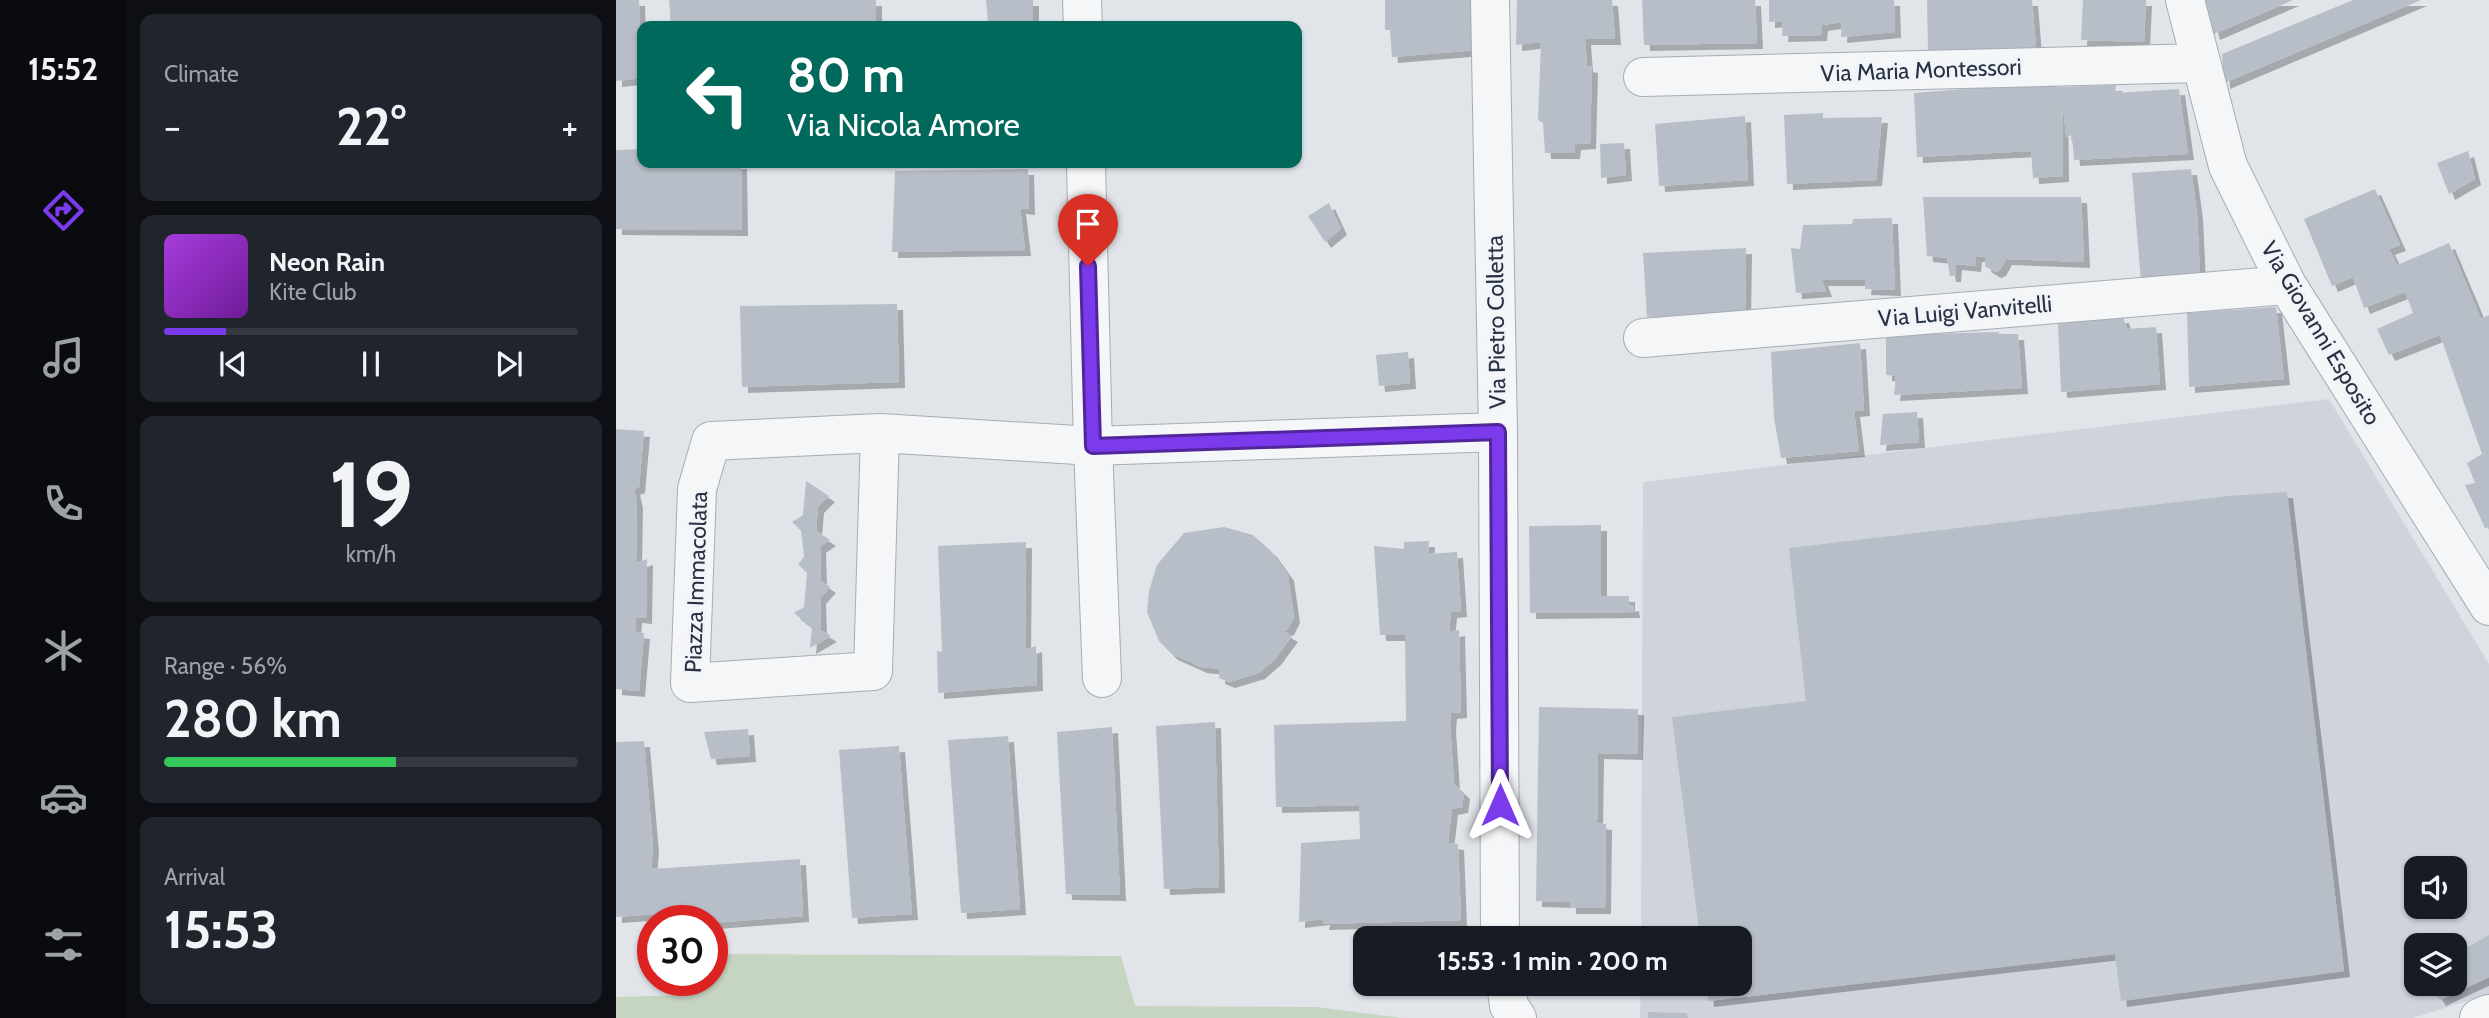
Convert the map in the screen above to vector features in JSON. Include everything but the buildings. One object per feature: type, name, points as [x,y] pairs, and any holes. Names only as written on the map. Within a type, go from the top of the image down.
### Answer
[{"type":"street","points":[[1082,0],[1083,21]]},
{"type":"street","name":"Via Pietro Colletta","points":[[1489,0],[1498,432],[1500,926]]},
{"type":"street","name":"Via Giovanni Esposito","points":[[2185,0],[2228,166],[2287,285],[2489,606]]},
{"type":"street","name":"Via Maria Montessori","points":[[1643,78],[2200,63]]},
{"type":"street","points":[[1086,168],[1102,677]]},
{"type":"street","name":"Via Luigi Vanvitelli","points":[[1643,338],[2287,285]]},
{"type":"street","name":"Piazza Immacolata","points":[[880,433],[873,671],[690,683],[697,489],[711,441],[880,433],[1093,446],[1498,432]]},
{"type":"street","points":[[1508,996],[1509,1006],[1517,1018]]},
{"type":"street","points":[[2479,1018],[2489,1014]]},
{"type":"shaded area","points":[[2329,399],[2489,664],[2489,994],[2413,1018],[1640,1018],[1641,996],[1752,996],[1752,926],[1641,926],[1643,482]]},
{"type":"green space","points":[[728,954],[1121,956],[1135,1006],[1316,1007],[1402,1018],[616,1018],[616,997],[728,996]]},
{"type":"route","points":[[1088,266],[1093,446],[1498,432],[1500,805]]}]
